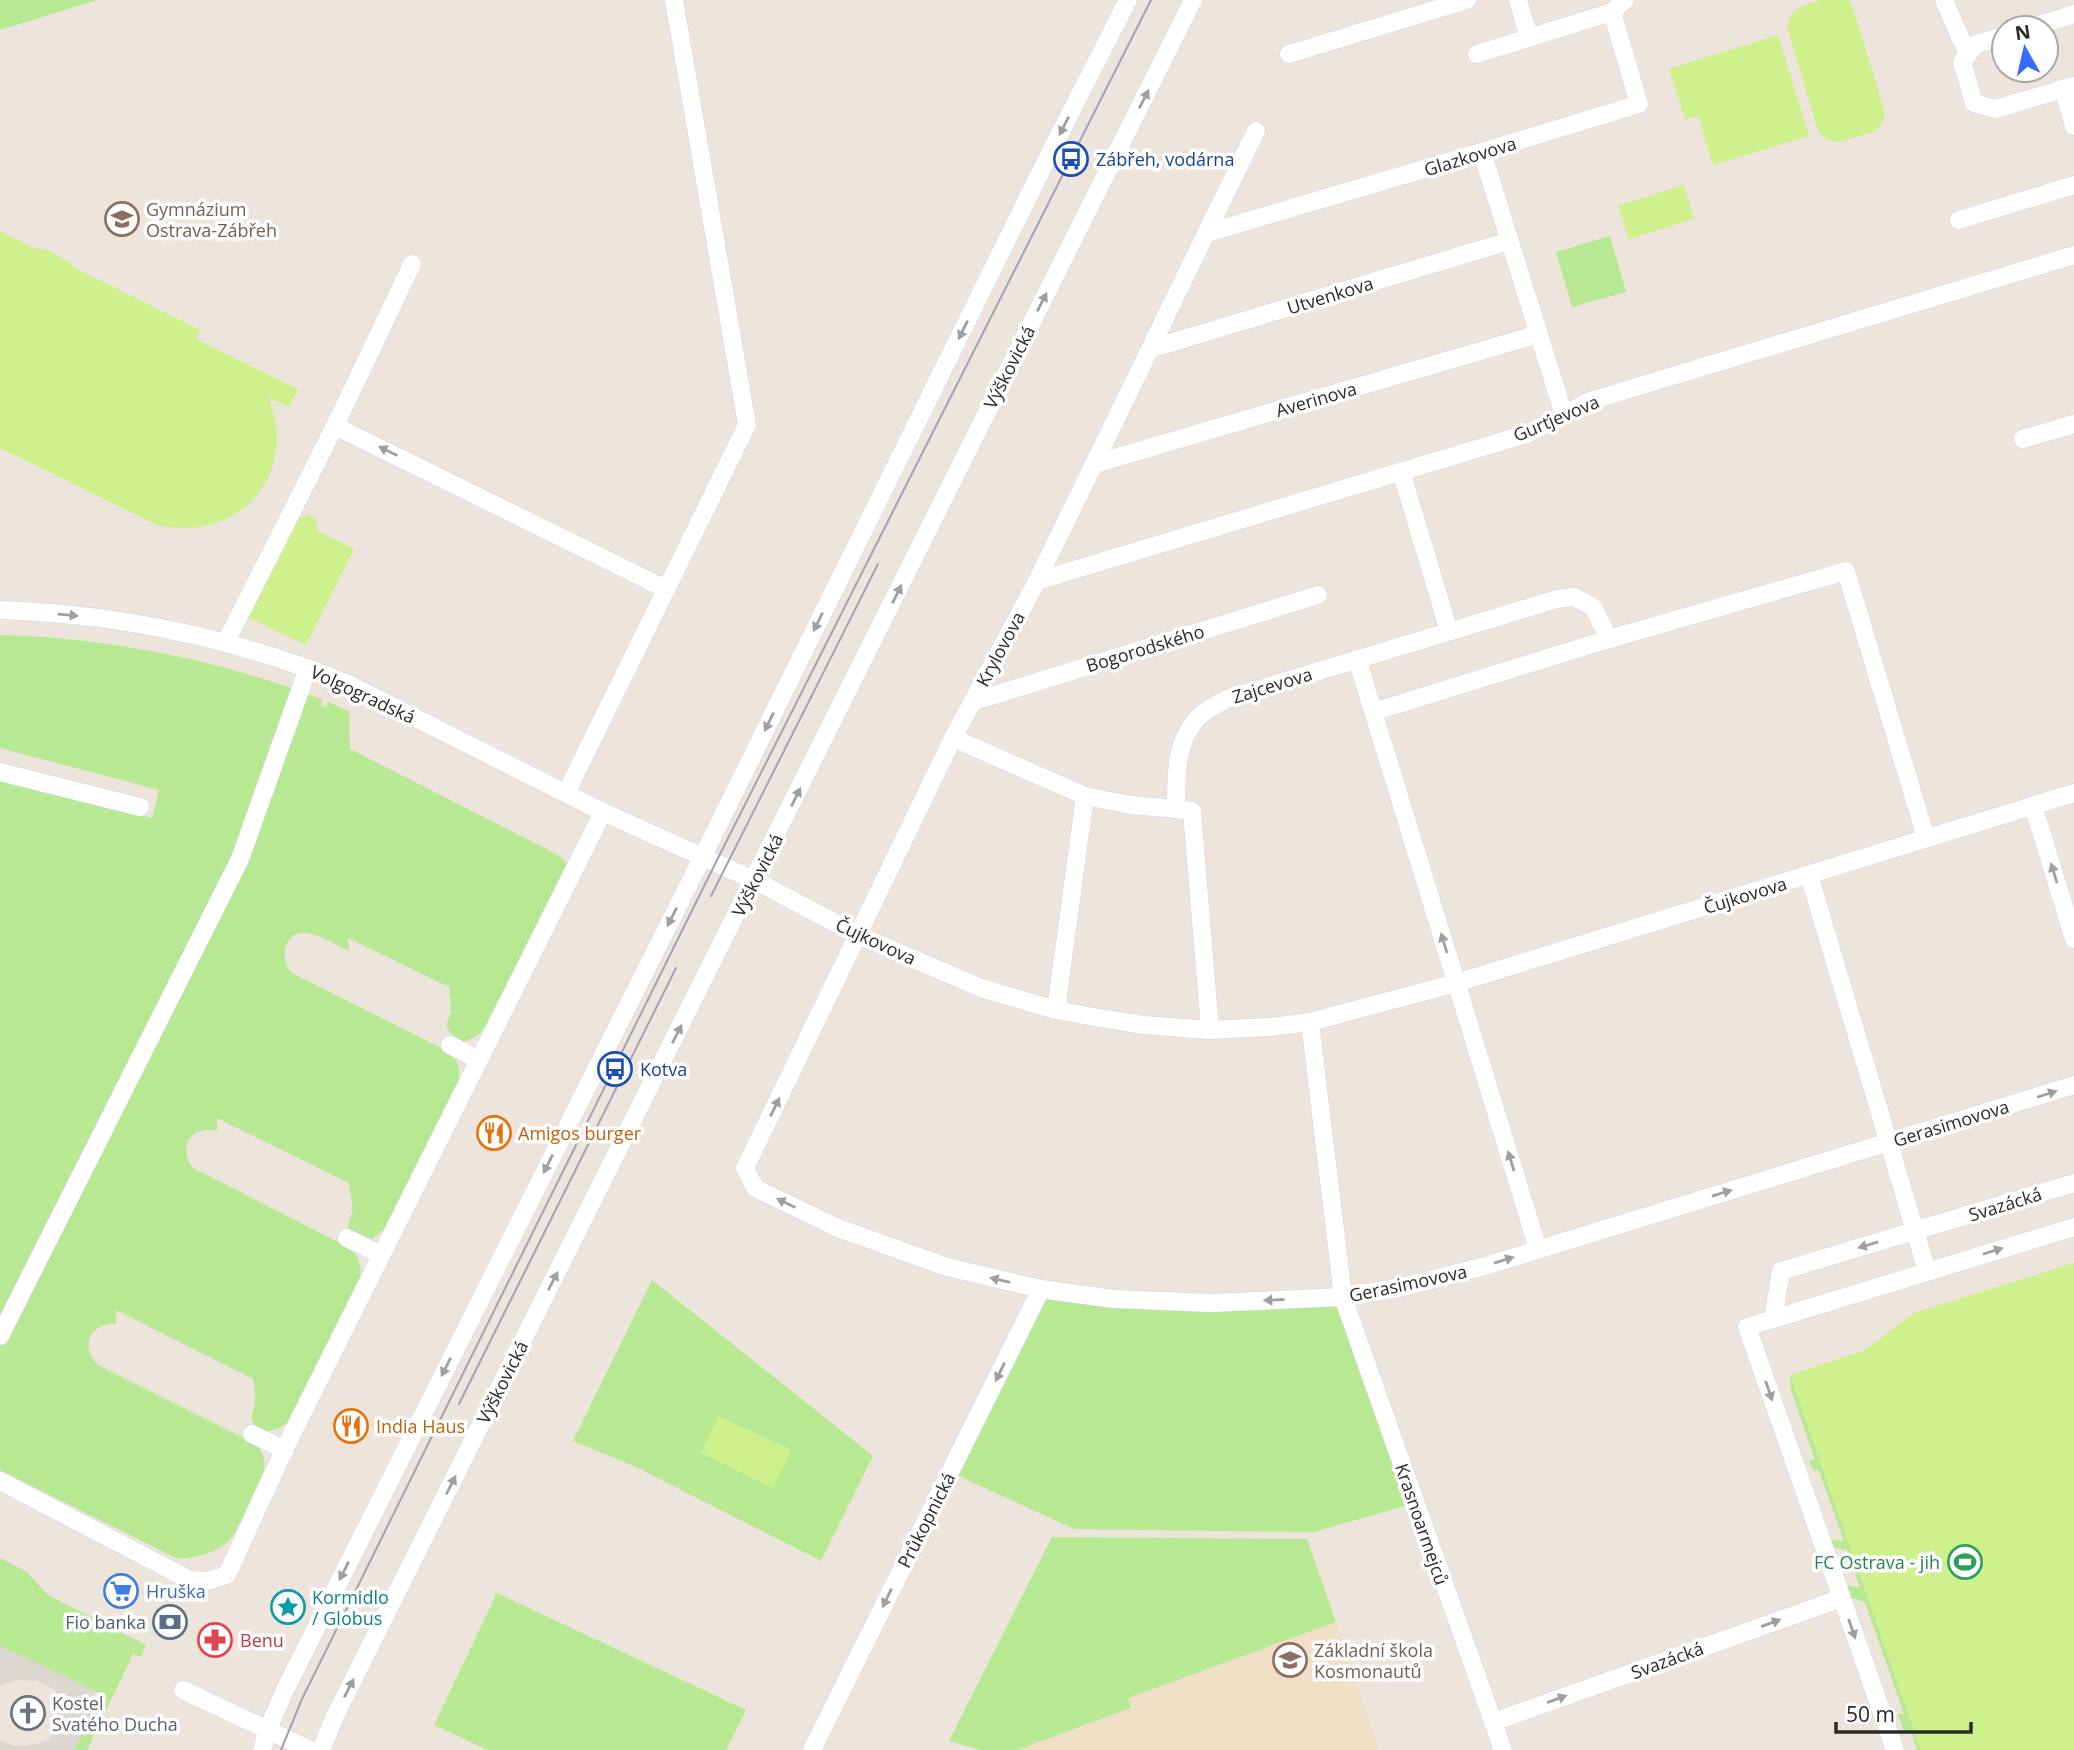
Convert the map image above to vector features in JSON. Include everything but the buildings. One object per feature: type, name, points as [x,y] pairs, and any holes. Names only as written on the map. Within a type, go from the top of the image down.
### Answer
[{"type":"street","points":[[566,793],[747,425],[674,0]]},
{"type":"street","points":[[262,1750],[267,1731],[285,1690],[1128,0]]},
{"type":"street","name":"Výškovická","points":[[321,1750],[341,1704],[1193,0]]},
{"type":"street","points":[[1289,54],[1467,0]]},
{"type":"street","points":[[1518,0],[1529,38]]},
{"type":"street","points":[[1944,0],[1968,55]]},
{"type":"street","points":[[1477,54],[1619,6]]},
{"type":"street","name":"Glazkovova","points":[[1207,233],[1639,104],[1619,6]]},
{"type":"street","points":[[1990,40],[1976,44],[1962,62],[1974,103],[1995,109],[2068,88],[2074,126]]},
{"type":"street","name":"Krylovova","points":[[745,1168],[953,738],[1037,581],[1256,131]]},
{"type":"street","points":[[1482,152],[1564,415]]},
{"type":"street","points":[[1959,220],[2074,185]]},
{"type":"street","name":"Utvenkova","points":[[1150,349],[1509,241]]},
{"type":"street","name":"Gurťjevova","points":[[1037,581],[1526,434],[1590,401],[2074,255]]},
{"type":"street","points":[[226,642],[335,426],[412,264]]},
{"type":"street","name":"Averinova","points":[[1094,464],[1538,334]]},
{"type":"street","points":[[2023,439],[2074,424]]},
{"type":"street","points":[[335,426],[666,589]]},
{"type":"street","points":[[1401,471],[1449,631]]},
{"type":"street","points":[[1373,712],[1609,639],[1846,571],[1926,838]]},
{"type":"street","name":"Bogorodského","points":[[972,702],[1318,595]]},
{"type":"street","name":"Zajcevova","points":[[1184,810],[1177,762],[1186,734],[1203,712],[1227,699],[1557,599],[1574,597],[1593,607],[1609,639]]},
{"type":"street","name":"Volgogradská","points":[[0,610],[86,617],[156,627],[226,642],[308,668],[348,684],[603,812],[703,856]]},
{"type":"street","points":[[1357,659],[1538,1250]]},
{"type":"street","points":[[0,1336],[240,859],[308,668]]},
{"type":"street","points":[[953,738],[1085,796],[1131,805],[1184,810],[1210,1030]]},
{"type":"street","points":[[0,772],[140,807]]},
{"type":"street","name":"Čujkovova","points":[[703,856],[858,935],[981,988],[1056,1010],[1143,1025],[1210,1030],[1310,1022],[1456,983],[2074,793]]},
{"type":"street","points":[[1056,1010],[1085,796]]},
{"type":"street","points":[[2033,805],[2074,939]]},
{"type":"street","points":[[0,1481],[190,1580],[208,1581],[227,1575],[285,1450],[603,812]]},
{"type":"street","points":[[1809,875],[1927,1271]]},
{"type":"street","name":"Krasnoarmejců","points":[[1310,1022],[1343,1297],[1503,1750]]},
{"type":"street","points":[[450,1045],[479,1060]]},
{"type":"street","name":"Gerasimovova","points":[[745,1168],[755,1188],[838,1228],[947,1267],[1041,1289],[1114,1298],[1212,1303],[1343,1297],[1403,1287],[1485,1266],[2074,1085]]},
{"type":"street","name":"Svazácká","points":[[1773,1319],[1781,1271],[2074,1183]]},
{"type":"street","points":[[1895,1750],[1747,1327],[2074,1227]]},
{"type":"street","points":[[347,1238],[382,1255]]},
{"type":"street","name":"Průkopnická","points":[[812,1750],[1041,1289]]},
{"type":"street","points":[[252,1433],[285,1450]]},
{"type":"street","name":"Svazácká","points":[[1493,1722],[1842,1598]]},
{"type":"street","points":[[183,1690],[310,1750]]},
{"type":"shaded area","name":"Základní škola Kosmonautů","points":[[1336,1622],[1379,1750],[1017,1750],[1131,1709],[1127,1698]]},
{"type":"shaded area","points":[[0,1646],[95,1691],[87,1709],[94,1709],[74,1750],[0,1750],[0,1740],[24,1746],[49,1739],[63,1723],[57,1720],[56,1707],[64,1706],[55,1690],[37,1681],[16,1680],[0,1686]]},
{"type":"green space","points":[[0,0],[97,0],[0,30]]},
{"type":"green space","points":[[1820,0],[1848,0],[1852,5],[1885,117],[1878,129],[1865,135],[1834,141],[1825,138],[1817,128],[1787,26],[1795,11]]},
{"type":"green space","points":[[1778,35],[1809,136],[1713,165],[1698,116],[1685,120],[1669,69]]},
{"type":"green space","points":[[1684,185],[1694,219],[1629,239],[1618,206]]},
{"type":"green space","points":[[0,231],[34,248],[47,250],[77,269],[200,330],[196,339],[298,389],[289,407],[269,398],[276,424],[276,451],[271,472],[249,504],[216,523],[178,528],[157,525],[0,448]]},
{"type":"green space","points":[[1610,236],[1626,292],[1572,307],[1556,252]]},
{"type":"green space","points":[[308,514],[315,518],[318,531],[354,549],[306,645],[247,617],[296,520]]},
{"type":"green space","points":[[0,635],[82,641],[164,654],[245,673],[323,700],[321,705],[326,707],[328,702],[349,711],[350,749],[560,856],[567,864],[486,1025],[478,1035],[467,1041],[461,1041],[451,1034],[446,1025],[451,1013],[449,987],[348,938],[349,951],[307,933],[299,933],[288,941],[285,960],[292,973],[447,1051],[458,1065],[459,1077],[386,1228],[371,1239],[364,1240],[350,1232],[348,1225],[353,1209],[349,1183],[217,1118],[217,1131],[200,1131],[189,1139],[186,1153],[193,1168],[348,1247],[357,1257],[361,1269],[360,1279],[288,1422],[273,1430],[262,1431],[254,1425],[253,1379],[116,1310],[116,1324],[100,1327],[90,1337],[89,1351],[98,1365],[254,1443],[262,1453],[263,1473],[236,1531],[221,1547],[197,1556],[176,1558],[0,1470],[0,779],[152,818],[159,790],[0,748]]},
{"type":"green space","name":"FC Ostrava - jih","points":[[2074,1263],[2074,1750],[1921,1750],[1790,1375],[1865,1350],[1914,1313]]},
{"type":"green space","points":[[652,1280],[873,1456],[821,1561],[636,1467],[573,1441]]},
{"type":"green space","points":[[1041,1289],[1114,1299],[1343,1297],[1415,1503],[1314,1532],[1074,1529],[950,1472]]},
{"type":"green space","points":[[1790,1375],[1921,1750],[1917,1750],[1911,1732],[1904,1731],[1898,1714],[1904,1714],[1865,1602],[1849,1597],[1847,1586],[1860,1587],[1847,1550],[1833,1547],[1830,1540],[1844,1541],[1819,1471],[1813,1470],[1809,1460],[1815,1460],[1791,1390]]},
{"type":"green space","points":[[719,1416],[791,1450],[773,1488],[701,1453]]},
{"type":"green space","points":[[1052,1537],[1307,1539],[1336,1622],[1128,1698],[1131,1708],[1017,1750],[981,1750],[949,1741]]},
{"type":"green space","points":[[0,1558],[27,1572],[48,1595],[146,1645],[141,1657],[133,1654],[87,1750],[74,1750],[101,1694],[0,1646]]},
{"type":"green space","points":[[497,1593],[746,1710],[726,1750],[488,1750],[434,1725]]},
{"type":"tram line","points":[[281,1750],[302,1699],[716,862],[1151,0]]},
{"type":"tram line","points":[[711,896],[878,564]]},
{"type":"tram line","points":[[459,1404],[676,968]]},
{"type":"place","name":"Zábřeh, vodárna","points":[[1071,159]]},
{"type":"place","name":"Gymnázium Ostrava-Zábřeh","points":[[122,219]]},
{"type":"place","name":"Kotva","points":[[615,1069]]},
{"type":"place","name":"Amigos burger","points":[[494,1133]]},
{"type":"place","name":"India Haus","points":[[351,1426]]},
{"type":"place","name":"FC Ostrava - jih","points":[[1965,1562]]},
{"type":"place","name":"Hruška","points":[[121,1591]]},
{"type":"place","name":"Kormidlo / Globus","points":[[288,1607]]},
{"type":"place","name":"Fio banka","points":[[170,1622]]},
{"type":"place","name":"Benu","points":[[215,1640]]},
{"type":"place","name":"Základní škola Kosmonautů","points":[[1290,1660]]},
{"type":"place","name":"Kostel Svatého Ducha","points":[[28,1713]]}]
